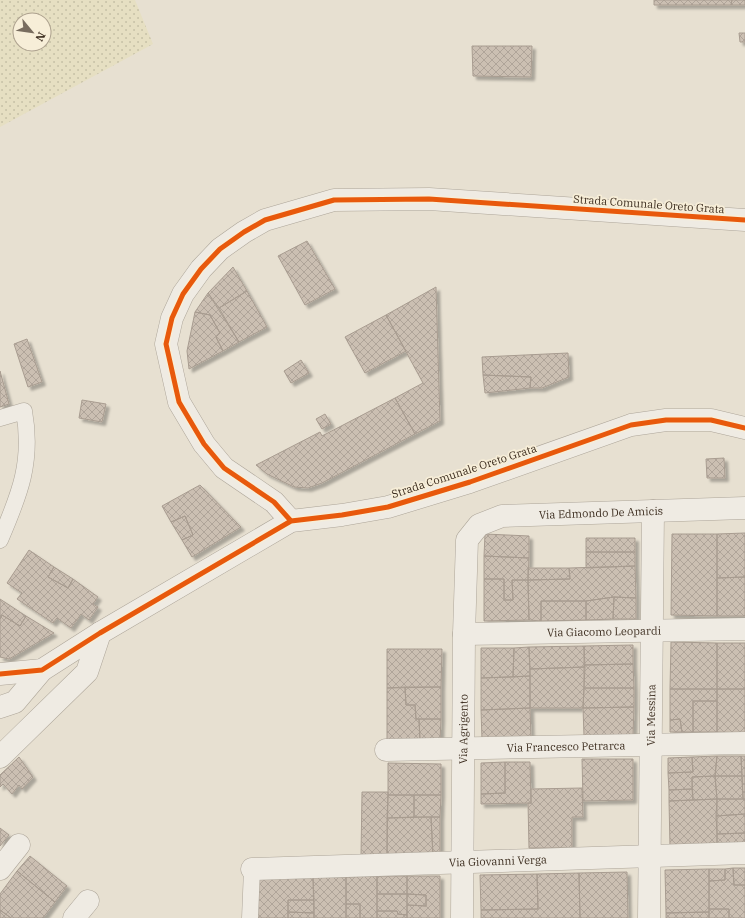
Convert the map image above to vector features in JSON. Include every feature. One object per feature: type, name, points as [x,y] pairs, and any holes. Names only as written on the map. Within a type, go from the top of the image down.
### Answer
[{"type":"street","name":"Strada Comunale Oreto Grata","points":[[745,220],[429,199],[334,200],[265,220],[244,232],[220,249],[201,269],[183,294],[172,318],[166,344],[179,402],[204,444],[224,468],[274,502],[291,521],[342,515],[388,507],[470,482],[631,425],[666,420],[711,420],[745,428]]},
{"type":"street","name":"Via Edmondo De Amicis","points":[[467,540],[479,525],[502,516],[745,508]]},
{"type":"street","name":"Via Messina","points":[[649,918],[653,511]]},
{"type":"street","points":[[0,707],[15,702],[42,670],[100,633],[291,521]]},
{"type":"street","name":"Via Agrigento","points":[[462,918],[464,634],[467,540]]},
{"type":"street","name":"Via Giacomo Leopardi","points":[[464,634],[745,629]]},
{"type":"street","points":[[0,757],[87,672],[100,633]]},
{"type":"street","points":[[0,674],[42,670]]},
{"type":"street","name":"Via Francesco Petrarca","points":[[386,750],[745,743]]},
{"type":"street","points":[[0,869],[19,845]]},
{"type":"street","name":"Via Giovanni Verga","points":[[252,869],[745,853]]},
{"type":"street","points":[[74,918],[88,900]]},
{"type":"lane","points":[[0,418],[24,411],[28,433],[26,467],[18,499],[0,540]]},
{"type":"lane","points":[[250,918],[252,869]]},
{"type":"shaded area","points":[[0,0],[135,0],[153,44],[0,127]]},
{"type":"building","points":[[654,0],[732,0],[731,5],[654,5]]},
{"type":"building","points":[[732,0],[745,0],[745,5],[731,5]]},
{"type":"building","points":[[739,33],[745,33],[745,42],[740,42]]},
{"type":"building","points":[[472,46],[532,46],[531,77],[473,76]]},
{"type":"building","points":[[307,241],[335,289],[305,305],[278,256]]},
{"type":"building","points":[[233,267],[247,291],[219,308],[208,293]]},
{"type":"building","points":[[436,287],[440,421],[415,434],[395,398],[423,383],[386,315]]},
{"type":"building","points":[[247,291],[267,327],[239,342],[219,308]]},
{"type":"building","points":[[208,293],[239,342],[223,351],[216,337],[220,333],[210,315],[195,312]]},
{"type":"building","points":[[195,312],[210,315],[220,333],[216,337],[223,351],[189,369],[187,351]]},
{"type":"building","points":[[386,315],[406,351],[365,373],[345,337]]},
{"type":"building","points":[[27,339],[42,382],[28,387],[14,344]]},
{"type":"building","points":[[568,353],[569,377],[542,388],[530,388],[531,377],[483,375],[482,357]]},
{"type":"building","points":[[301,360],[309,373],[291,383],[284,371]]},
{"type":"building","points":[[0,371],[9,404],[0,407]]},
{"type":"building","points":[[483,375],[531,377],[530,388],[485,393]]},
{"type":"building","points":[[395,398],[415,434],[322,483],[308,488],[294,487],[267,474],[256,465],[320,432],[322,436]]},
{"type":"building","points":[[82,400],[106,404],[102,422],[79,418]]},
{"type":"building","points":[[325,414],[331,424],[322,429],[316,419]]},
{"type":"building","points":[[724,458],[725,478],[707,478],[706,459]]},
{"type":"building","points":[[200,485],[241,527],[192,557],[182,540],[193,535],[185,516],[171,522],[162,506]]},
{"type":"building","points":[[185,516],[193,535],[182,540],[171,522]]},
{"type":"building","points":[[745,533],[745,577],[717,578],[717,534]]},
{"type":"building","points":[[485,534],[529,536],[529,558],[484,556]]},
{"type":"building","points":[[672,534],[717,534],[717,616],[671,615]]},
{"type":"building","points":[[586,538],[635,538],[635,552],[586,552]]},
{"type":"building","points":[[29,550],[54,567],[48,577],[68,588],[73,579],[98,597],[93,604],[98,607],[89,620],[81,614],[71,628],[57,618],[53,623],[17,599],[22,593],[7,583]]},
{"type":"building","points":[[586,552],[635,552],[635,566],[586,568]]},
{"type":"building","points":[[484,556],[529,558],[528,580],[512,580],[513,600],[504,600],[504,579],[484,579]]},
{"type":"building","points":[[635,566],[636,598],[614,597],[586,601],[541,601],[541,621],[529,620],[528,580],[570,579],[569,568]]},
{"type":"building","points":[[54,567],[73,579],[68,588],[48,577]]},
{"type":"building","points":[[528,568],[569,568],[570,579],[528,580]]},
{"type":"building","points":[[745,577],[745,616],[717,616],[717,578]]},
{"type":"building","points":[[484,579],[504,579],[504,600],[513,600],[512,580],[528,580],[529,620],[484,621]]},
{"type":"building","points":[[614,597],[636,598],[636,619],[613,619]]},
{"type":"building","points":[[614,597],[613,619],[586,620],[586,601]]},
{"type":"building","points":[[0,599],[26,616],[20,626],[2,615],[0,619]]},
{"type":"building","points":[[541,601],[586,601],[586,620],[541,621]]},
{"type":"building","points":[[2,615],[20,626],[26,616],[54,633],[9,659],[0,657],[0,619]]},
{"type":"building","points":[[671,642],[717,643],[717,689],[670,689]]},
{"type":"building","points":[[717,643],[745,643],[745,689],[717,689]]},
{"type":"building","points":[[633,645],[633,664],[584,665],[584,646]]},
{"type":"building","points":[[584,646],[585,667],[530,669],[529,647]]},
{"type":"building","points":[[529,647],[530,676],[513,677],[514,648]]},
{"type":"building","points":[[481,648],[514,648],[513,677],[481,678]]},
{"type":"building","points":[[387,649],[442,649],[441,687],[387,688]]},
{"type":"building","points":[[633,664],[634,688],[584,688],[584,665]]},
{"type":"building","points":[[585,667],[583,708],[530,708],[530,669]]},
{"type":"building","points":[[530,676],[530,708],[481,710],[481,678]]},
{"type":"building","points":[[405,687],[441,687],[441,719],[416,719],[415,705],[406,705]]},
{"type":"building","points":[[405,687],[406,705],[415,705],[416,719],[419,719],[420,741],[387,741],[387,688]]},
{"type":"building","points":[[584,688],[634,688],[634,707],[583,708]]},
{"type":"building","points":[[670,689],[717,689],[717,701],[693,701],[693,732],[682,732],[680,719],[670,720]]},
{"type":"building","points":[[717,689],[745,689],[745,733],[717,732]]},
{"type":"building","points":[[693,701],[717,701],[717,732],[693,732]]},
{"type":"building","points":[[634,707],[633,736],[584,736],[583,708]]},
{"type":"building","points":[[530,708],[531,739],[482,740],[481,710]]},
{"type":"building","points":[[419,719],[441,719],[440,741],[420,741]]},
{"type":"building","points":[[680,719],[682,732],[670,732],[670,720]]},
{"type":"building","points":[[717,756],[715,776],[692,777],[692,789],[669,790],[668,773],[693,772],[692,757]]},
{"type":"building","points":[[717,756],[741,756],[742,776],[715,776]]},
{"type":"building","points":[[741,756],[745,756],[745,799],[743,799]]},
{"type":"building","points":[[19,757],[33,777],[22,789],[19,785],[12,794],[3,784],[0,787],[0,775]]},
{"type":"building","points":[[692,757],[693,772],[668,773],[668,758]]},
{"type":"building","points":[[582,759],[633,759],[633,800],[583,801]]},
{"type":"building","points":[[505,762],[505,793],[481,794],[481,763]]},
{"type":"building","points":[[505,762],[530,762],[531,803],[481,804],[481,794],[505,793]]},
{"type":"building","points":[[388,763],[441,764],[441,795],[388,795]]},
{"type":"building","points":[[715,776],[742,776],[743,799],[717,799]]},
{"type":"building","points":[[715,776],[717,799],[693,800],[692,777]]},
{"type":"building","points":[[582,788],[583,817],[572,817],[572,848],[529,848],[528,803],[531,803],[531,789]]},
{"type":"building","points":[[692,789],[693,800],[669,801],[669,790]]},
{"type":"building","points":[[362,792],[388,792],[387,856],[361,855]]},
{"type":"building","points":[[388,795],[414,795],[414,817],[387,818]]},
{"type":"building","points":[[414,795],[441,795],[440,817],[414,817]]},
{"type":"building","points":[[717,799],[745,799],[745,814],[716,816]]},
{"type":"building","points":[[717,799],[717,846],[670,847],[669,801]]},
{"type":"building","points":[[745,814],[745,833],[717,834],[716,816]]},
{"type":"building","points":[[431,817],[440,817],[440,856],[433,856]]},
{"type":"building","points":[[431,817],[433,856],[387,856],[387,818]]},
{"type":"building","points":[[0,828],[9,835],[0,846]]},
{"type":"building","points":[[745,833],[745,845],[717,846],[717,834]]},
{"type":"building","points":[[30,856],[67,886],[55,902],[17,871]]},
{"type":"building","points":[[733,868],[734,885],[745,885],[745,918],[729,918],[729,909],[709,909],[709,881],[725,880],[725,869]]},
{"type":"building","points":[[733,868],[745,868],[745,885],[734,885]]},
{"type":"building","points":[[709,869],[725,869],[725,880],[709,881]]},
{"type":"building","points":[[709,869],[709,912],[666,913],[665,870]]},
{"type":"building","points":[[17,871],[55,902],[43,918],[11,918],[0,910],[0,894]]},
{"type":"building","points":[[627,872],[628,918],[580,918],[579,873]]},
{"type":"building","points":[[579,873],[580,918],[481,918],[481,910],[538,909],[537,874]]},
{"type":"building","points":[[537,874],[538,909],[481,910],[480,875]]},
{"type":"building","points":[[377,876],[377,918],[360,918],[360,904],[346,904],[346,877]]},
{"type":"building","points":[[377,876],[407,876],[407,894],[377,894]]},
{"type":"building","points":[[407,876],[440,876],[440,918],[407,918],[407,905],[426,906],[426,895],[407,894]]},
{"type":"building","points":[[313,877],[346,877],[346,918],[314,918]]},
{"type":"building","points":[[313,877],[314,900],[288,900],[288,918],[257,918],[257,878]]},
{"type":"building","points":[[377,894],[407,894],[407,915],[398,914],[397,911],[377,911]]},
{"type":"building","points":[[407,894],[426,895],[426,906],[407,905]]},
{"type":"building","points":[[288,900],[314,900],[314,913],[288,912]]},
{"type":"building","points":[[346,904],[360,904],[360,918],[346,918]]},
{"type":"building","points":[[709,909],[729,909],[729,918],[709,918]]},
{"type":"building","points":[[0,910],[11,918],[0,918]]},
{"type":"building","points":[[377,911],[397,911],[398,914],[407,915],[407,918],[377,918]]},
{"type":"building","points":[[288,912],[314,913],[314,918],[288,918]]},
{"type":"building","points":[[709,912],[709,918],[666,918],[666,913]]},
{"type":"cycle path","points":[[291,521],[274,502],[224,468],[204,444],[179,402],[166,344],[172,318],[183,294],[201,269],[220,249],[244,232],[265,220],[334,200],[429,199],[745,220]]},
{"type":"cycle path","points":[[0,674],[42,670],[100,633],[291,521],[342,515],[388,507],[470,482],[631,425],[666,420],[711,420],[745,428]]}]
